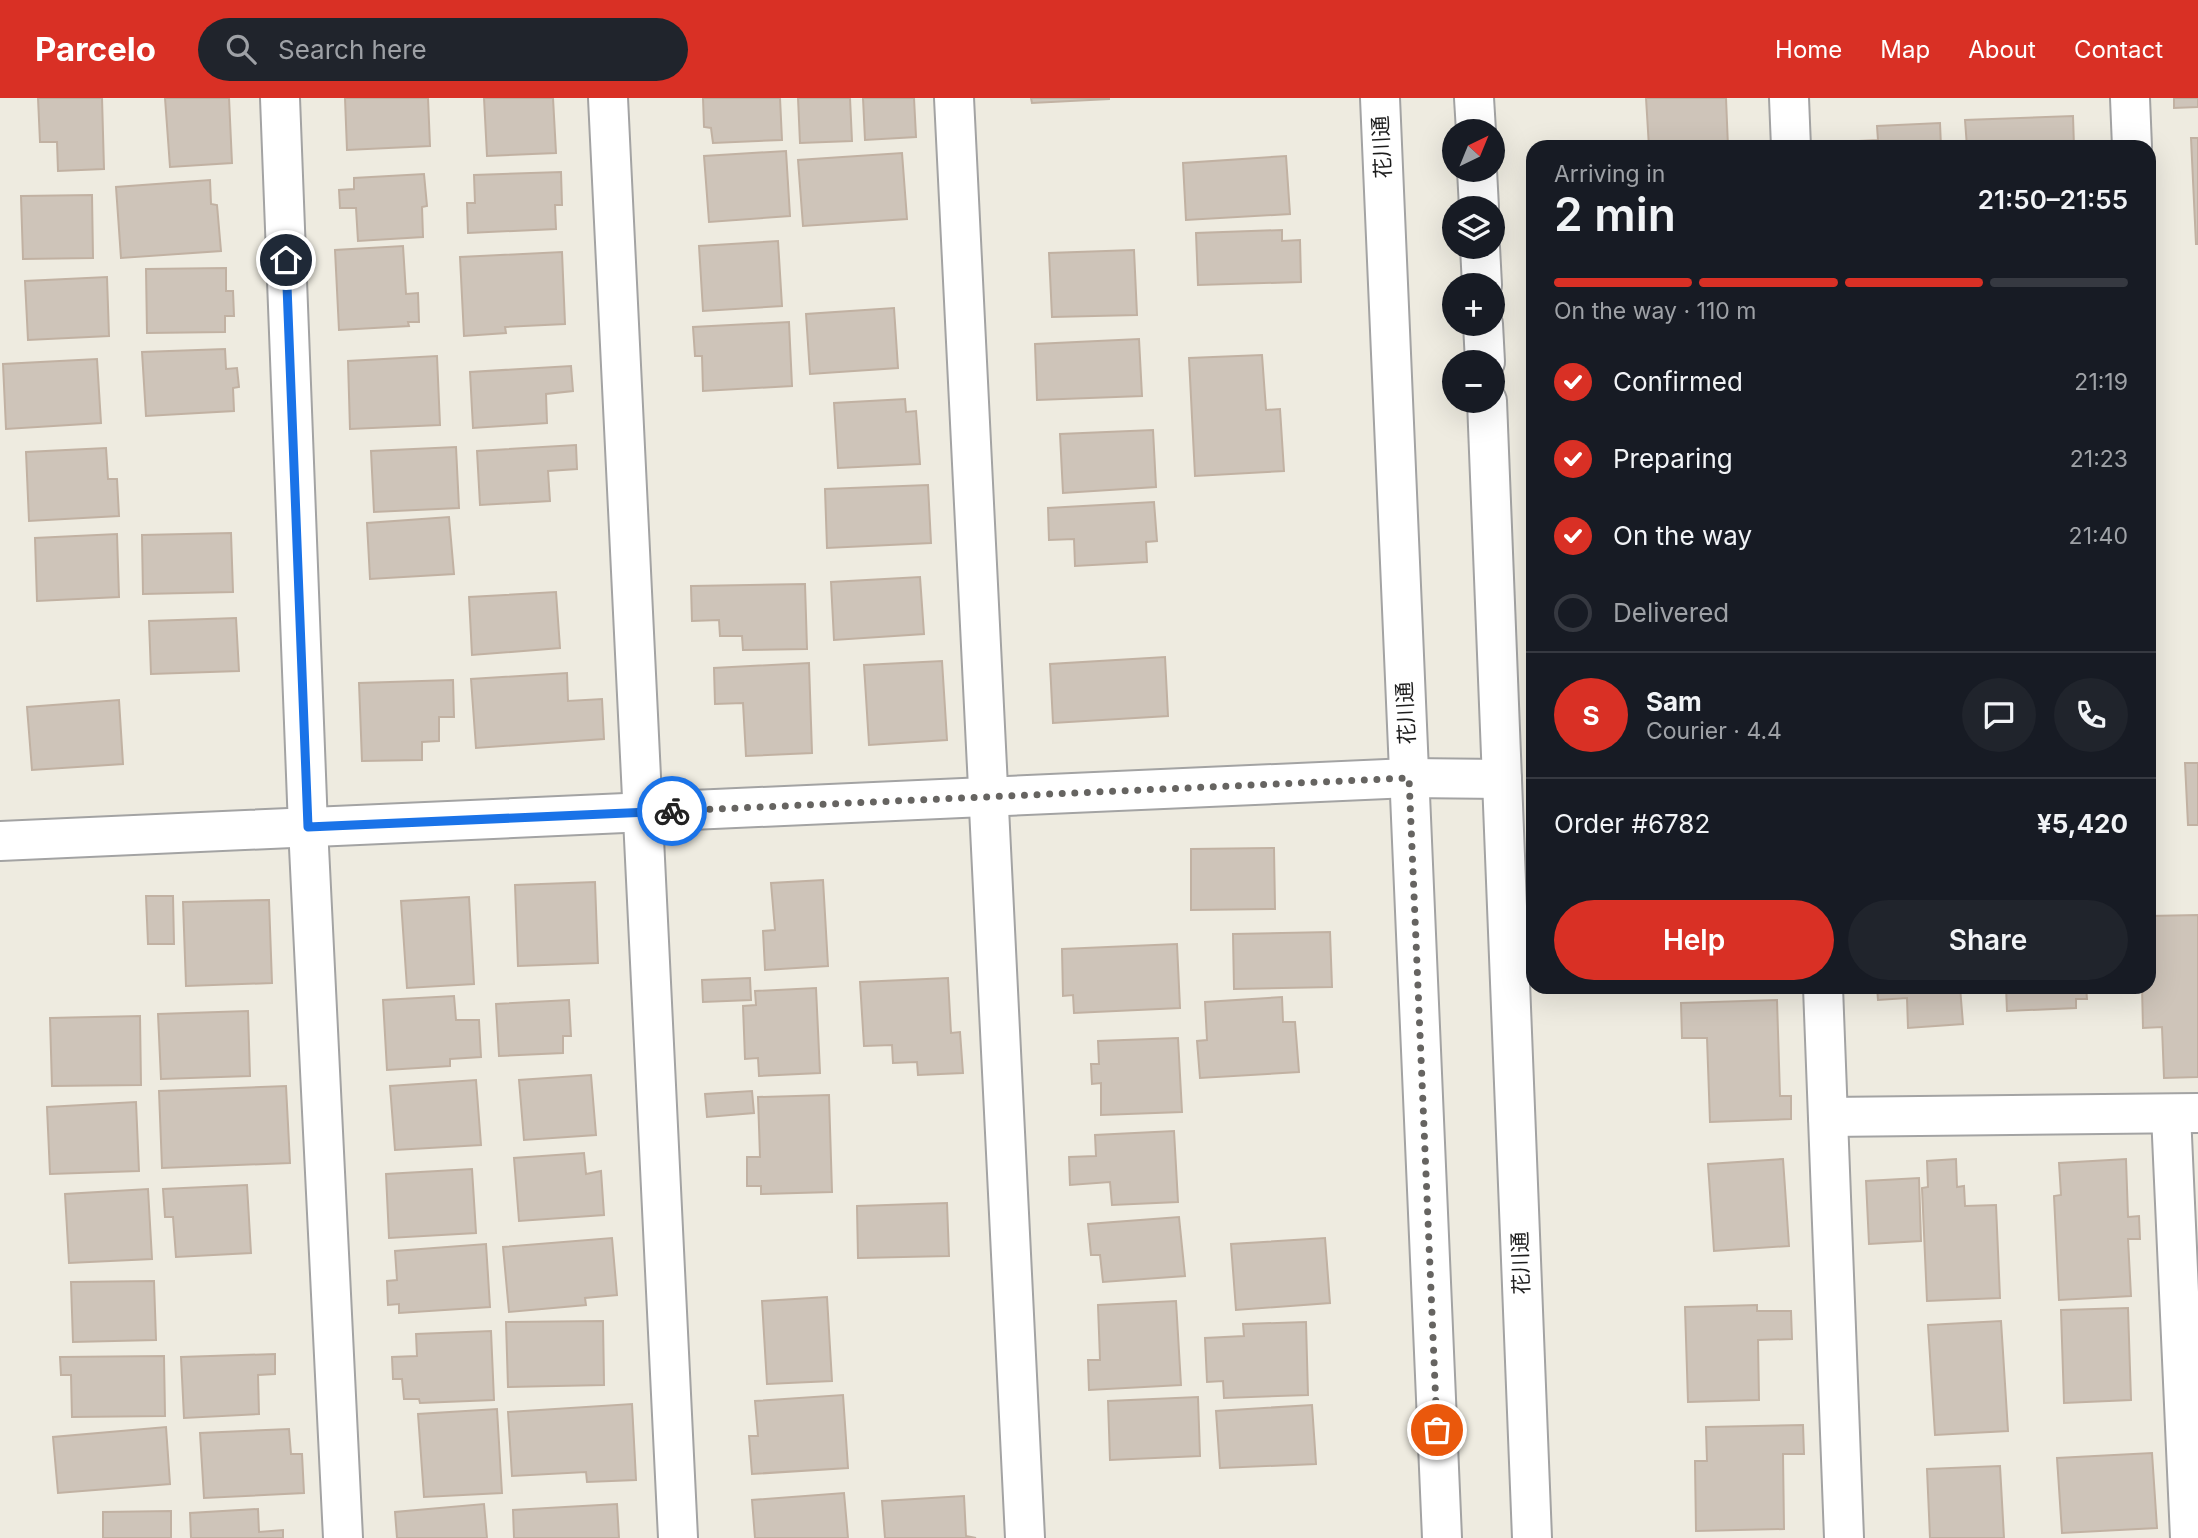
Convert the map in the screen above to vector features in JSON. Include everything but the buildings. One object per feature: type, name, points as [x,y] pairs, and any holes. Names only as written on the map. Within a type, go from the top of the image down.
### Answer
[{"type":"street","points":[[280,98],[308,827],[343,1538]]},
{"type":"street","points":[[608,98],[640,813],[678,1538]]},
{"type":"street","points":[[954,98],[1025,1538]]},
{"type":"street","name":"花川通","points":[[1380,98],[1442,1538]]},
{"type":"street","points":[[1475,98],[1476,119]]},
{"type":"street","points":[[1789,98],[1791,140]]},
{"type":"street","points":[[2130,98],[2132,140]]},
{"type":"street","name":"花川通","points":[[1487,413],[1532,1538]]},
{"type":"street","points":[[0,841],[1409,778],[1502,779]]},
{"type":"street","points":[[1823,994],[1844,1538]]},
{"type":"street","points":[[1828,1117],[2185,1114],[2190,1538]]},
{"type":"way so far","points":[[672,811],[1409,778],[1437,1430]]},
{"type":"route","points":[[286,260],[308,827],[672,811]]}]
